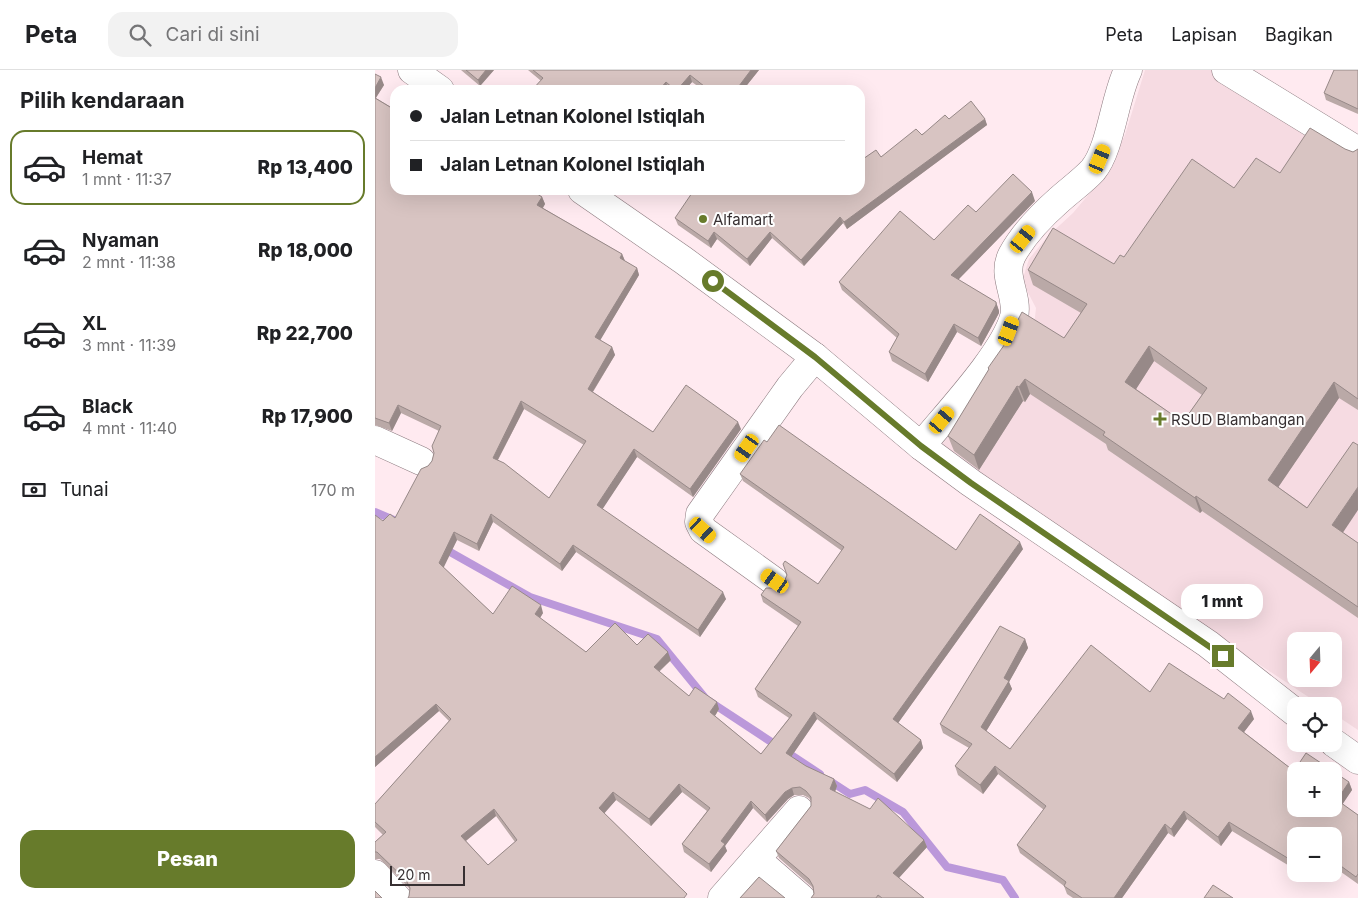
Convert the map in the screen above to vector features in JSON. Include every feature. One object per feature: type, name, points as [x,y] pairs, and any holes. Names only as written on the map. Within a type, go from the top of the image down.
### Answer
[{"type":"street","points":[[412,70],[433,85]]},
{"type":"street","points":[[921,446],[997,351],[1009,331],[1015,303],[1009,278],[1009,261],[1037,222],[1093,170],[1100,159],[1117,96],[1128,70]]},
{"type":"street","points":[[1226,70],[1358,151]]},
{"type":"street","points":[[589,195],[683,260],[815,357],[921,446],[971,483],[1208,644],[1287,706]]},
{"type":"street","points":[[775,581],[711,537],[699,522],[700,514],[790,387],[815,357]]},
{"type":"street","points":[[375,440],[421,461]]},
{"type":"street","points":[[1342,749],[1358,760]]},
{"type":"street","points":[[722,898],[799,810]]},
{"type":"street","points":[[756,859],[801,898]]},
{"type":"street","points":[[375,874],[397,898]]},
{"type":"shaded area","name":"RSUD Blambangan","points":[[1145,70],[1214,70],[1358,152],[1358,730],[1342,719],[1342,697],[1308,697],[1295,688],[1343,688],[1343,632],[1287,632],[1287,683],[937,451],[1034,326],[1036,308],[1022,281],[1029,259],[1048,236],[1073,213],[1105,175],[1125,135]]},
{"type":"building","points":[[466,70],[486,70],[478,80]]},
{"type":"building","points":[[533,70],[751,70],[740,85],[703,85],[690,75],[681,85],[669,85],[666,82],[663,85],[537,85],[543,78]]},
{"type":"building","points":[[1334,70],[1358,70],[1358,109],[1324,93]]},
{"type":"building","points":[[375,74],[381,77],[375,88]]},
{"type":"building","points":[[375,98],[390,107],[390,195],[539,195],[542,197],[537,205],[622,254],[620,258],[637,268],[595,337],[612,347],[588,389],[653,432],[686,385],[738,422],[690,489],[634,449],[597,505],[723,592],[698,630],[573,545],[560,564],[491,514],[477,544],[454,532],[439,563],[493,614],[512,586],[541,605],[535,614],[586,652],[615,623],[637,645],[648,634],[668,652],[654,667],[689,696],[695,687],[717,702],[710,712],[761,754],[792,715],[755,689],[801,622],[761,595],[766,588],[777,588],[784,582],[787,575],[783,564],[785,561],[818,584],[844,547],[740,474],[764,440],[767,442],[779,425],[956,550],[980,514],[1020,542],[893,719],[921,740],[894,774],[814,712],[786,753],[806,766],[834,779],[830,789],[870,809],[878,798],[924,840],[893,873],[924,898],[882,898],[878,895],[876,898],[811,898],[814,894],[813,886],[809,879],[776,851],[811,806],[811,797],[800,787],[792,788],[785,792],[765,815],[751,801],[721,841],[725,844],[709,864],[682,844],[710,808],[679,784],[649,819],[613,792],[599,808],[687,894],[684,898],[408,898],[410,888],[406,880],[375,852],[375,842],[386,832],[375,822],[375,804],[451,719],[436,704],[375,757],[375,515],[383,521],[390,514],[395,518],[421,469],[428,466],[432,461],[434,453],[432,446],[441,426],[398,405],[389,423],[375,418]],"holes":[[[521,401],[586,441],[549,498],[504,463],[493,458]],[[494,809],[517,840],[488,865],[461,836]]]},
{"type":"building","points":[[971,101],[985,119],[844,222],[840,217],[801,260],[770,232],[747,259],[714,232],[708,241],[675,218],[691,195],[865,195],[865,158],[876,150],[881,157],[916,129],[922,135],[945,115],[949,119]]},
{"type":"building","points":[[1310,128],[1345,149],[1353,152],[1358,149],[1358,399],[1334,382],[1268,480],[1307,508],[1353,442],[1358,445],[1358,487],[1332,525],[1358,543],[1358,607],[1196,496],[1195,498],[1103,435],[1105,432],[1025,379],[1019,387],[1017,386],[974,455],[948,436],[988,368],[1007,341],[1022,312],[1064,338],[1087,304],[1028,270],[1053,228],[1114,264],[1120,255],[1124,257],[1192,159],[1234,188],[1256,158],[1280,173]],"holes":[[[1149,346],[1207,388],[1183,422],[1125,382]]]},
{"type":"building","points":[[1013,174],[1032,192],[951,275],[996,302],[996,305],[978,338],[954,324],[925,374],[889,352],[899,334],[839,282],[900,211],[934,240],[968,205],[976,212]]},
{"type":"building","points":[[1000,626],[1025,639],[1004,678],[1009,681],[981,727],[1010,749],[1091,645],[1150,692],[1169,663],[1224,699],[1228,693],[1251,711],[1238,728],[1287,766],[1287,817],[1342,817],[1342,804],[1358,815],[1358,874],[1356,877],[1342,867],[1342,827],[1287,827],[1287,858],[1229,822],[1218,837],[1184,811],[1171,829],[1165,824],[1114,898],[1082,898],[1064,886],[1066,882],[1017,845],[1046,806],[995,766],[980,785],[955,766],[972,744],[940,724]]},
{"type":"building","points":[[1306,753],[1320,762],[1300,762]]},
{"type":"building","points":[[1342,777],[1349,782],[1342,792]]},
{"type":"building","points":[[759,877],[785,898],[740,898]]},
{"type":"building","points":[[1213,885],[1233,898],[1204,898]]},
{"type":"building","points":[[375,891],[382,898],[375,898]]},
{"type":"waterway","points":[[375,512],[396,521]]},
{"type":"waterway","points":[[443,548],[530,597],[657,639],[706,699],[820,774]]},
{"type":"waterway","points":[[830,781],[850,794],[865,790],[903,812],[947,867],[1003,880],[1015,898]]},
{"type":"place","name":"Alfamart","points":[[703,219]]},
{"type":"place","name":"RSUD Blambangan","points":[[1160,419]]},
{"type":"route","points":[[713,281],[815,357],[921,446],[971,483],[1223,656]]}]
